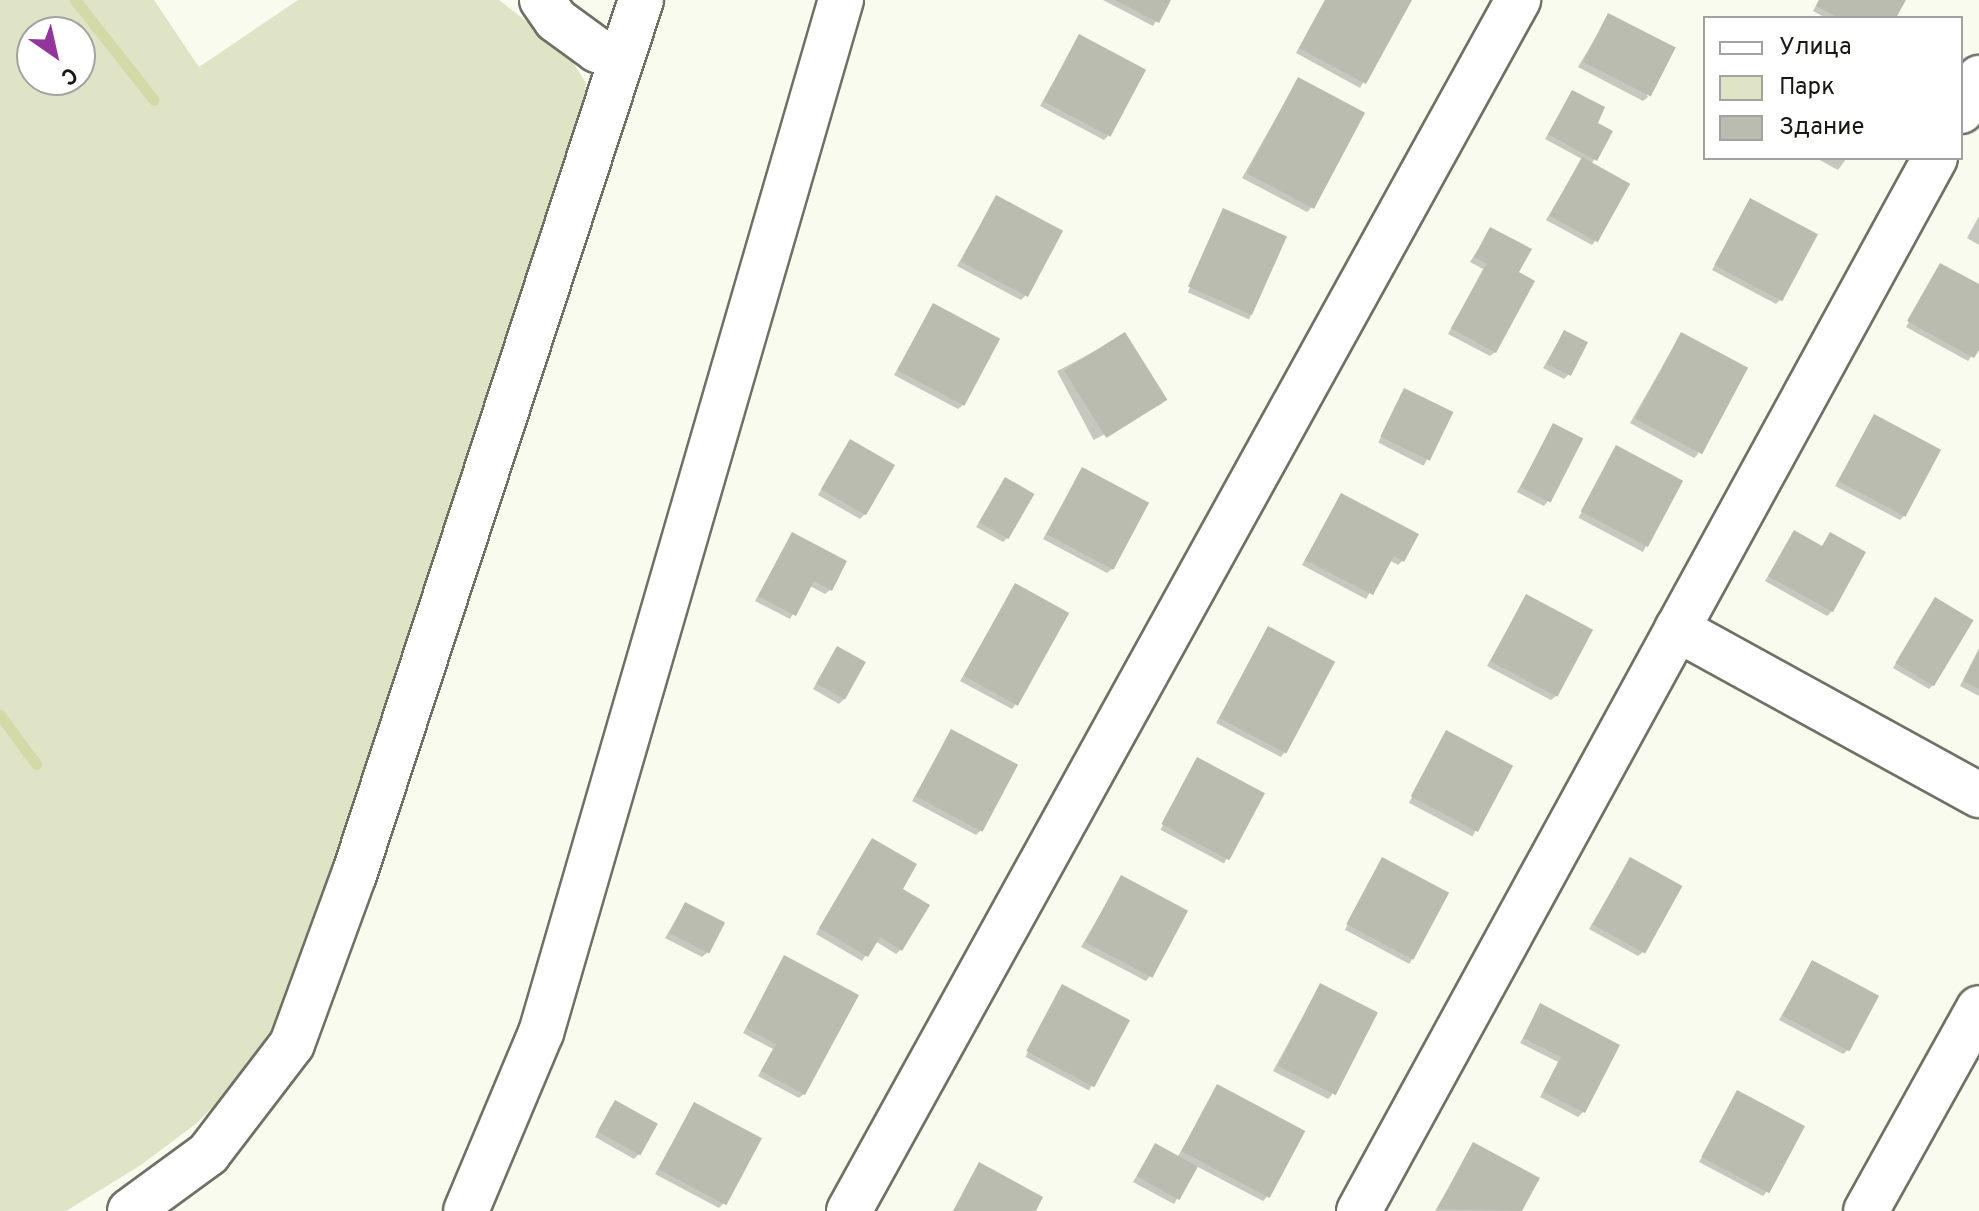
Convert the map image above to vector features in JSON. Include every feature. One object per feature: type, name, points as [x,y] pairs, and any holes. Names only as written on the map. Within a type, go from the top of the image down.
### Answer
[{"type":"street","points":[[542,0],[556,20],[597,50],[620,57]]},
{"type":"street","points":[[130,1211],[208,1154],[257,1095],[292,1044],[354,875],[641,0]]},
{"type":"street","points":[[466,1211],[541,1033],[841,0]]},
{"type":"street","points":[[849,1211],[1518,0]]},
{"type":"street","points":[[1963,107],[1979,78]]},
{"type":"street","points":[[1359,1211],[1934,160]]},
{"type":"street","points":[[1677,629],[1979,795]]},
{"type":"street","points":[[1866,1211],[1979,1008]]},
{"type":"green space","points":[[0,0],[154,0],[199,67],[298,0],[499,0],[567,53],[586,83],[584,104],[301,975],[274,1027],[242,1077],[197,1123],[141,1165],[66,1211],[0,1211]]},
{"type":"building","points":[[1115,0],[1171,0],[1159,23]]},
{"type":"building","points":[[1325,0],[1412,0],[1366,84],[1299,48]]},
{"type":"building","points":[[1819,0],[1906,0],[1897,16],[1835,16],[1816,6]]},
{"type":"building","points":[[1608,13],[1676,48],[1651,97],[1583,62]]},
{"type":"building","points":[[1079,34],[1146,70],[1110,137],[1043,101]]},
{"type":"building","points":[[1298,77],[1365,113],[1314,209],[1247,173]]},
{"type":"building","points":[[1572,90],[1605,107],[1598,123],[1613,131],[1597,161],[1548,134]]},
{"type":"building","points":[[1582,157],[1630,184],[1598,242],[1550,216]]},
{"type":"building","points":[[996,195],[1063,231],[1028,297],[961,261]]},
{"type":"building","points":[[1750,198],[1818,234],[1782,301],[1714,265]]},
{"type":"building","points":[[1223,208],[1287,236],[1252,315],[1188,287]]},
{"type":"building","points":[[1490,227],[1532,249],[1519,272],[1535,281],[1496,353],[1451,328],[1487,264],[1474,257]]},
{"type":"building","points":[[1940,263],[1979,284],[1979,350],[1974,358],[1907,321]]},
{"type":"building","points":[[933,303],[1000,339],[964,406],[897,370]]},
{"type":"building","points":[[1564,330],[1588,342],[1571,376],[1547,364]]},
{"type":"building","points":[[1125,332],[1167,400],[1106,438],[1064,370]]},
{"type":"building","points":[[1681,332],[1748,368],[1702,454],[1635,419]]},
{"type":"building","points":[[1404,388],[1453,412],[1430,461],[1380,437]]},
{"type":"building","points":[[1874,414],[1941,450],[1905,517],[1838,481]]},
{"type":"building","points":[[1553,423],[1583,438],[1551,503],[1520,487]]},
{"type":"building","points":[[850,439],[895,465],[866,515],[821,489]]},
{"type":"building","points":[[1616,445],[1683,481],[1648,547],[1581,511]]},
{"type":"building","points":[[1082,467],[1149,503],[1113,570],[1046,534]]},
{"type":"building","points":[[1005,477],[1034,494],[1008,539],[979,522]]},
{"type":"building","points":[[1341,493],[1419,534],[1404,562],[1394,556],[1373,595],[1305,560]]},
{"type":"building","points":[[1794,530],[1822,546],[1830,532],[1866,552],[1833,612],[1768,576]]},
{"type":"building","points":[[792,532],[847,561],[832,591],[814,581],[796,616],[758,596]]},
{"type":"building","points":[[1015,583],[1069,613],[1018,706],[964,676]]},
{"type":"building","points":[[1526,594],[1593,630],[1557,697],[1490,661]]},
{"type":"building","points":[[1935,597],[1974,620],[1934,686],[1895,663]]},
{"type":"building","points":[[1268,626],[1335,662],[1286,754],[1219,718]]},
{"type":"building","points":[[837,646],[866,662],[845,700],[816,684]]},
{"type":"building","points":[[1979,650],[1979,689],[1963,681]]},
{"type":"building","points":[[951,729],[1018,765],[982,832],[915,796]]},
{"type":"building","points":[[1446,730],[1513,766],[1478,832],[1411,796]]},
{"type":"building","points":[[1197,757],[1265,793],[1229,860],[1161,824]]},
{"type":"building","points":[[872,838],[917,864],[903,889],[930,905],[902,951],[880,937],[868,957],[819,928]]},
{"type":"building","points":[[1382,857],[1449,893],[1413,960],[1346,924]]},
{"type":"building","points":[[1630,857],[1682,886],[1645,953],[1593,924]]},
{"type":"building","points":[[1121,875],[1188,911],[1152,978],[1085,942]]},
{"type":"building","points":[[685,902],[725,922],[709,954],[669,933]]},
{"type":"building","points":[[784,955],[859,995],[805,1095],[761,1071],[776,1044],[746,1028]]},
{"type":"building","points":[[1812,960],[1879,996],[1850,1051],[1782,1016]]},
{"type":"building","points":[[1320,983],[1378,1013],[1336,1095],[1278,1066]]},
{"type":"building","points":[[1062,984],[1130,1020],[1094,1087],[1026,1051]]},
{"type":"building","points":[[1540,1003],[1620,1045],[1585,1113],[1543,1092],[1561,1057],[1523,1038]]},
{"type":"building","points":[[1217,1084],[1305,1131],[1270,1198],[1181,1151]]},
{"type":"building","points":[[1737,1090],[1805,1126],[1769,1193],[1701,1157]]},
{"type":"building","points":[[615,1100],[658,1124],[640,1155],[598,1131]]},
{"type":"building","points":[[694,1102],[762,1138],[726,1205],[658,1169]]},
{"type":"building","points":[[1473,1142],[1540,1178],[1522,1211],[1437,1209]]},
{"type":"building","points":[[1155,1143],[1198,1167],[1179,1200],[1137,1176]]},
{"type":"building","points":[[979,1162],[1043,1197],[1036,1211],[953,1211]]},
{"type":"waterway","points":[[75,0],[154,100]]},
{"type":"waterway","points":[[0,715],[36,764]]}]
